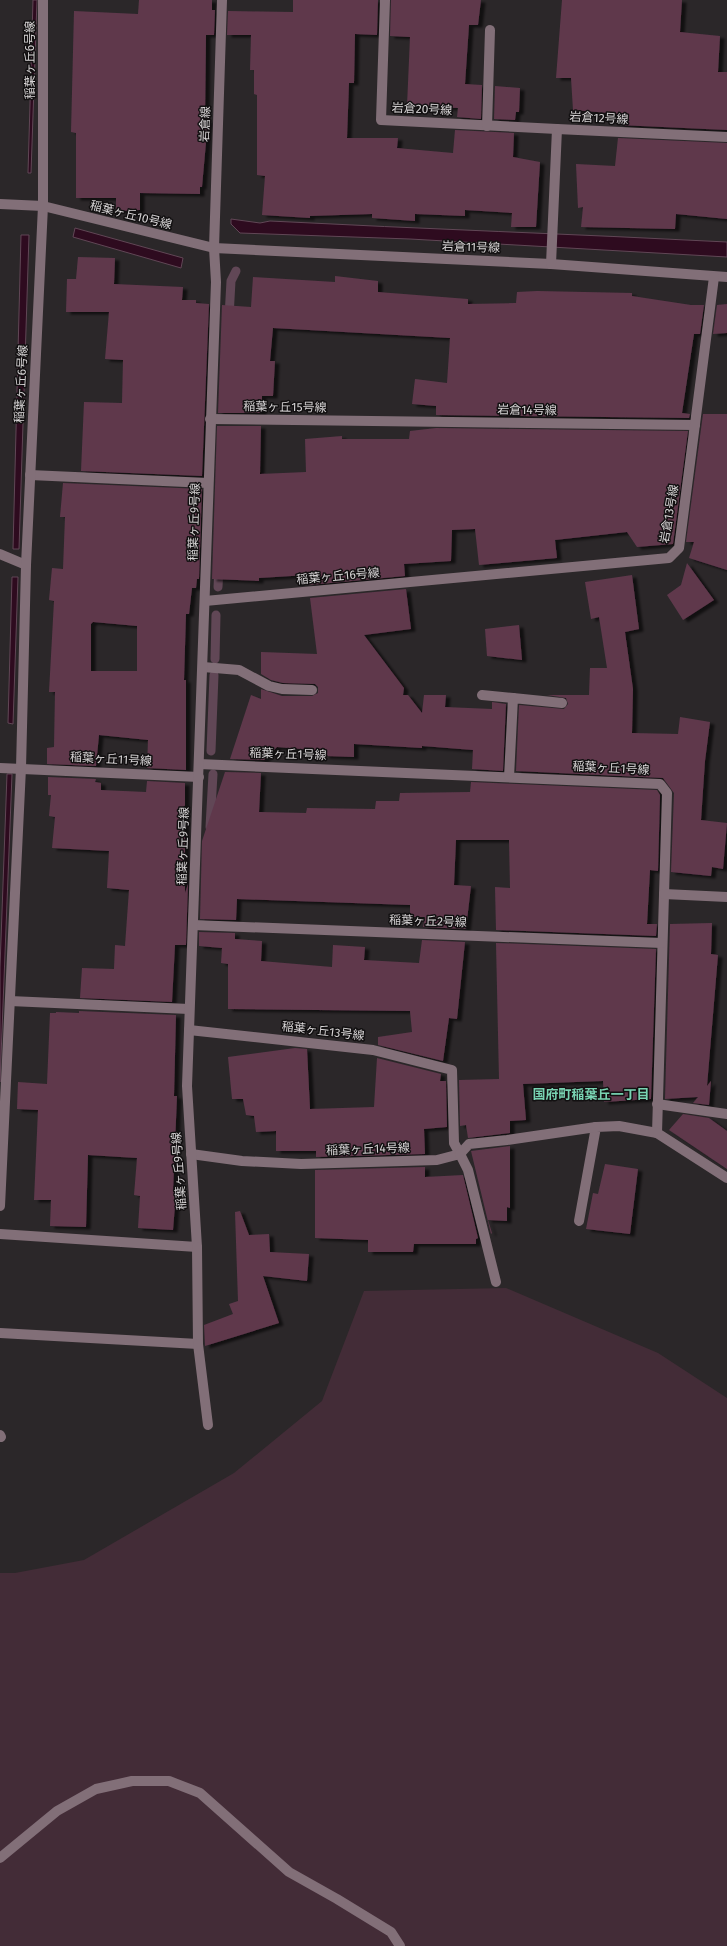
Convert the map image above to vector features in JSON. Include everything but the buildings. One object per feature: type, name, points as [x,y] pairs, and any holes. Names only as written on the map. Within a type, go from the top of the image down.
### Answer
[{"type":"street","name":"稲葉ヶ丘6号線","points":[[22,768],[26,565],[43,206],[43,0]]},
{"type":"street","name":"岩倉線","points":[[214,248],[222,0]]},
{"type":"street","name":"岩倉20号線","points":[[385,0],[381,120],[557,129]]},
{"type":"street","points":[[487,126],[490,30]]},
{"type":"street","name":"岩倉12号線","points":[[551,264],[557,129],[727,137]]},
{"type":"street","name":"稲葉ヶ丘10号線","points":[[0,204],[43,206],[214,248]]},
{"type":"street","name":"岩倉11号線","points":[[214,248],[551,264],[727,278]]},
{"type":"street","name":"稲葉ヶ丘9号線","points":[[208,1425],[198,1344],[197,1247],[187,1086],[216,282],[214,248]]},
{"type":"street","name":"岩倉13号線","points":[[474,576],[669,558],[680,548],[714,277]]},
{"type":"street","name":"稲葉ヶ丘15号線","points":[[210,419],[358,421]]},
{"type":"street","name":"岩倉14号線","points":[[358,421],[695,424]]},
{"type":"street","points":[[30,475],[208,483]]},
{"type":"street","points":[[0,554],[26,565]]},
{"type":"street","name":"稲葉ヶ丘16号線","points":[[205,601],[474,576]]},
{"type":"street","points":[[203,667],[239,670],[269,686],[282,689],[312,690]]},
{"type":"street","points":[[482,695],[562,703]]},
{"type":"street","points":[[509,777],[513,698]]},
{"type":"street","name":"稲葉ヶ丘1号線","points":[[199,764],[660,784],[667,793],[657,1133]]},
{"type":"street","name":"稲葉ヶ丘11号線","points":[[0,768],[199,777]]},
{"type":"street","points":[[0,1206],[22,768]]},
{"type":"street","points":[[664,894],[727,897]]},
{"type":"street","name":"稲葉ヶ丘2号線","points":[[193,925],[662,943]]},
{"type":"street","points":[[10,1001],[189,1010]]},
{"type":"street","name":"稲葉ヶ丘13号線","points":[[189,1030],[372,1050],[452,1070],[454,1143],[460,1154]]},
{"type":"street","points":[[657,1104],[727,1114]]},
{"type":"street","points":[[496,1282],[468,1170],[460,1154],[468,1144],[596,1127],[619,1126],[657,1133],[727,1178]]},
{"type":"street","points":[[579,1221],[596,1127]]},
{"type":"street","name":"稲葉ヶ丘14号線","points":[[191,1154],[242,1161],[301,1164],[437,1160],[460,1154]]},
{"type":"street","points":[[0,1234],[197,1247]]},
{"type":"street","points":[[0,1333],[198,1344]]},
{"type":"street","points":[[0,1858],[57,1811],[96,1789],[132,1781],[169,1781],[200,1793],[289,1872],[391,1932],[400,1946]]},
{"type":"shaded area","points":[[33,0],[37,0],[31,173],[28,173]]},
{"type":"shaded area","points":[[231,219],[260,223],[270,221],[727,242],[727,257],[410,239],[240,233],[231,224]]},
{"type":"shaded area","points":[[75,228],[183,258],[181,268],[73,237]]},
{"type":"shaded area","points":[[21,235],[29,235],[19,549],[13,549]]},
{"type":"shaded area","points":[[12,577],[18,577],[13,724],[8,723]]},
{"type":"shaded area","points":[[7,774],[12,774],[0,1082],[0,967]]},
{"type":"shaded area","points":[[506,1288],[658,1353],[727,1398],[727,1946],[0,1946],[0,1573],[15,1573],[84,1560],[234,1473],[322,1401],[364,1291]]},
{"type":"waterway","points":[[229,317],[231,281],[236,271]]},
{"type":"waterway","points":[[218,587],[219,568]]},
{"type":"waterway","points":[[215,659],[216,615]]},
{"type":"waterway","points":[[211,751],[214,675]]},
{"type":"waterway","points":[[210,827],[213,774]]},
{"type":"district","name":"国府町稲葉丘一丁目","points":[[591,1094]]}]
